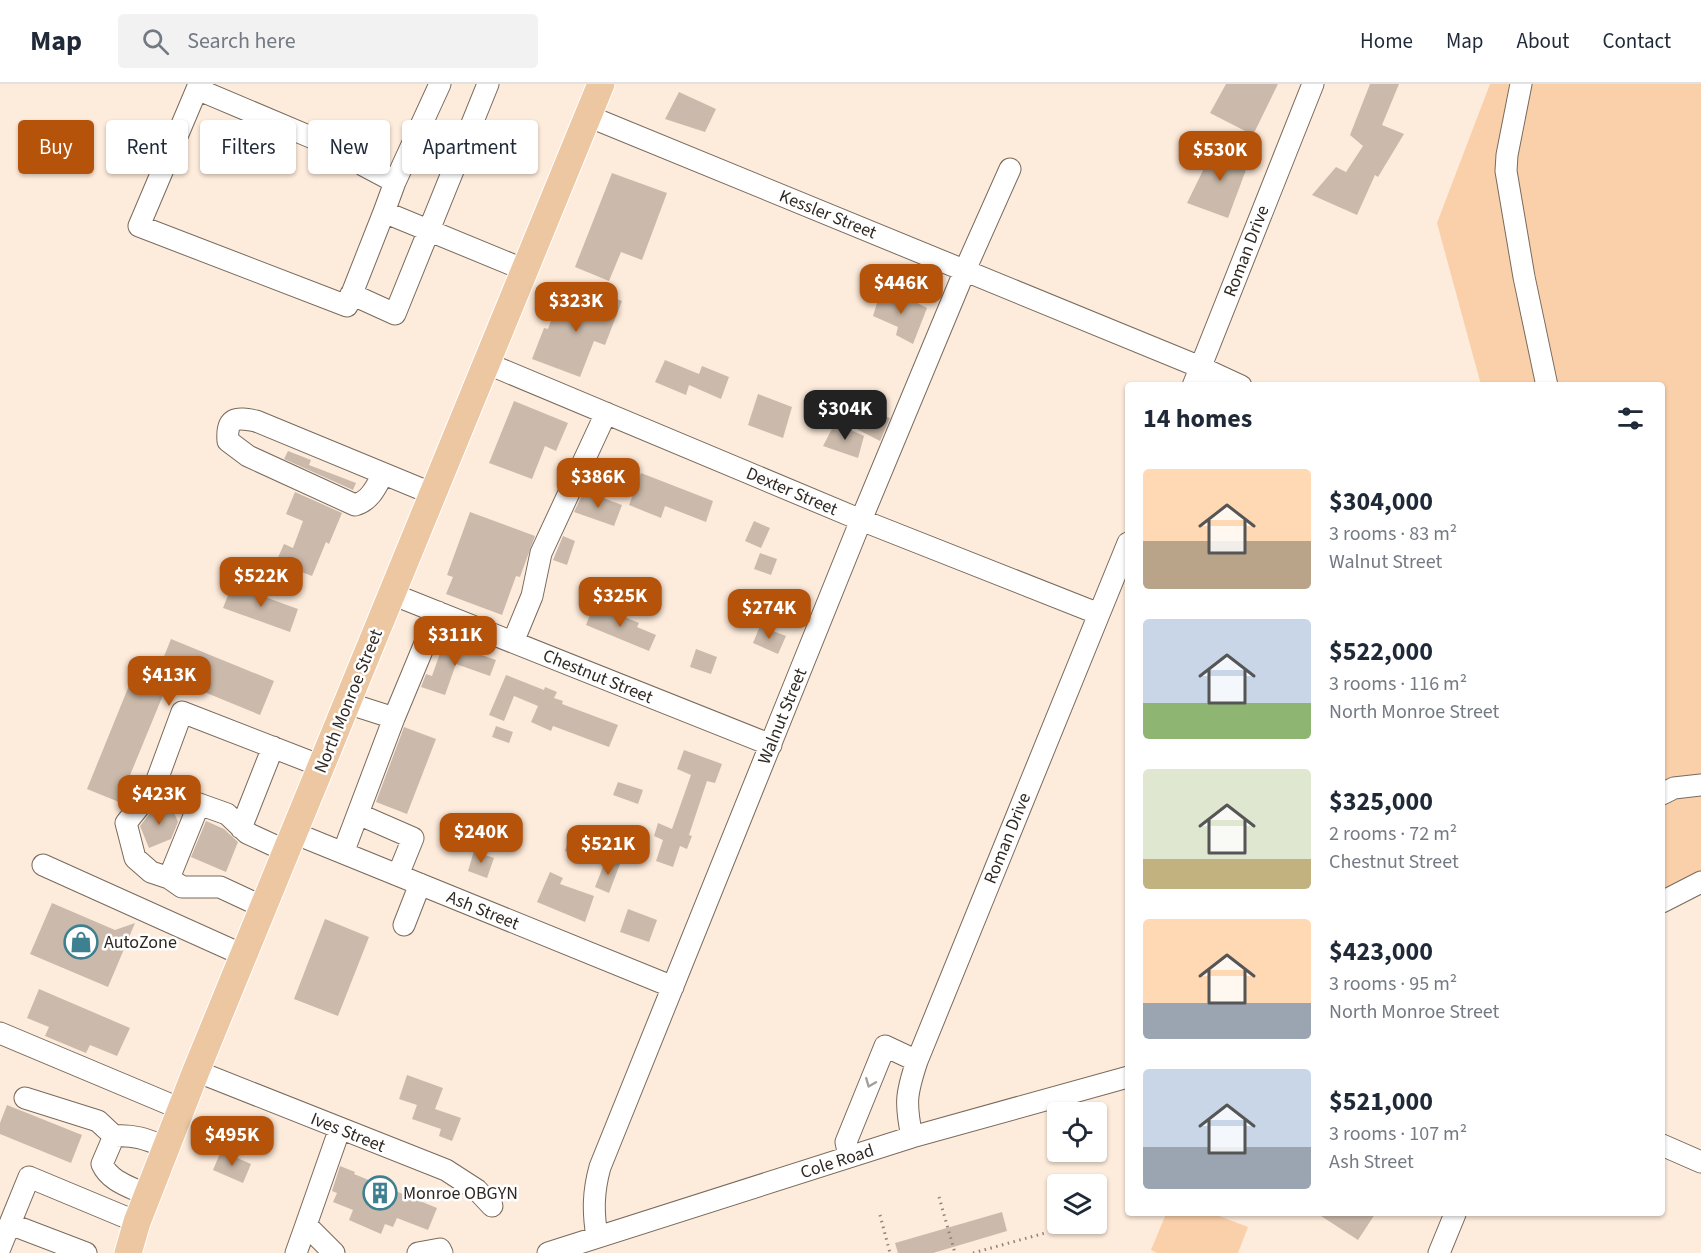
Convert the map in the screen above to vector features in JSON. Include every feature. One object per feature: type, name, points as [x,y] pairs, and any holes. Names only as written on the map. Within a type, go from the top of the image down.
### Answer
[{"type":"main road","name":"North Monroe Street","points":[[128,1253],[147,1195],[196,1071],[601,84]]},
{"type":"street","points":[[395,182],[363,165],[339,148],[197,89],[139,226],[347,306],[395,182],[440,84]]},
{"type":"street","points":[[351,294],[395,314],[488,84]]},
{"type":"street","name":"Roman Drive","points":[[1197,376],[1313,84]]},
{"type":"street","points":[[1521,84],[1506,171],[1524,277],[1546,382]]},
{"type":"street","name":"Kessler Street","points":[[588,116],[965,270],[1197,376],[1223,382]]},
{"type":"street","name":"Walnut Street","points":[[597,1237],[593,1213],[594,1190],[600,1167],[861,520],[965,270],[1010,169]]},
{"type":"street","points":[[384,212],[525,270]]},
{"type":"street","name":"Dexter Street","points":[[486,363],[861,520],[1099,614]]},
{"type":"street","points":[[513,642],[532,596],[541,553],[606,414]]},
{"type":"street","points":[[383,474],[371,495],[362,504],[355,505],[248,456],[228,441],[227,428],[231,422],[241,418],[256,421],[432,494]]},
{"type":"street","name":"Roman Drive","points":[[912,1137],[906,1108],[908,1087],[917,1061],[1125,550]]},
{"type":"street","name":"Chestnut Street","points":[[392,594],[771,745]]},
{"type":"street","points":[[344,853],[394,718],[438,612]]},
{"type":"street","points":[[347,703],[394,718]]},
{"type":"street","points":[[263,906],[220,887],[182,887],[168,878],[151,872],[135,858],[126,823],[154,788],[182,712],[321,766]]},
{"type":"street","points":[[241,828],[273,747]]},
{"type":"street","points":[[1665,792],[1674,788],[1701,785]]},
{"type":"street","name":"Ash Street","points":[[154,788],[227,814],[247,833],[344,853],[673,987]]},
{"type":"street","points":[[168,878],[199,804]]},
{"type":"street","points":[[358,814],[413,838],[398,875]]},
{"type":"street","points":[[43,865],[243,955]]},
{"type":"street","points":[[1665,900],[1701,882]]},
{"type":"street","points":[[404,925],[420,884]]},
{"type":"street","points":[[0,1033],[181,1109]]},
{"type":"street","points":[[849,1157],[846,1142],[885,1047],[917,1061]]},
{"type":"street","name":"Ives Street","points":[[196,1071],[446,1170],[477,1190],[492,1206]]},
{"type":"street","name":"Cole Road","points":[[548,1253],[912,1137],[1125,1078]]},
{"type":"street","points":[[25,1098],[98,1121],[114,1136],[137,1136],[166,1147]]},
{"type":"street","points":[[296,1253],[340,1128]]},
{"type":"street","points":[[114,1136],[102,1164],[106,1173],[147,1195]]},
{"type":"street","points":[[1665,1146],[1701,1162]]},
{"type":"street","points":[[0,1248],[29,1177],[137,1222]]},
{"type":"street","points":[[1439,1253],[1454,1216]]},
{"type":"street","points":[[10,1224],[74,1251]]},
{"type":"street","points":[[306,1226],[334,1253]]},
{"type":"street","points":[[418,1253],[440,1249],[442,1253]]},
{"type":"path","points":[[939,1197],[955,1253]]},
{"type":"path","points":[[880,1215],[890,1253]]},
{"type":"path","points":[[973,1253],[1045,1233]]},
{"type":"shaded area","points":[[1490,84],[1701,84],[1701,871],[1665,889],[1665,382],[1480,382],[1437,223]]},
{"type":"shaded area","points":[[1165,1216],[1219,1216],[1248,1227],[1238,1253],[1157,1253],[1151,1250]]},
{"type":"building","points":[[1226,84],[1278,84],[1253,135],[1210,113]]},
{"type":"building","points":[[1370,84],[1399,84],[1382,125],[1404,134],[1378,177],[1375,175],[1357,215],[1312,195],[1336,167],[1346,172],[1363,146],[1350,135]]},
{"type":"building","points":[[679,92],[716,109],[705,132],[665,119]]},
{"type":"building","points":[[1215,146],[1250,159],[1228,218],[1187,203]]},
{"type":"building","points":[[612,173],[667,193],[642,260],[621,252],[609,281],[575,267]]},
{"type":"building","points":[[881,290],[907,301],[908,298],[927,308],[913,344],[896,335],[898,327],[873,316]]},
{"type":"building","points":[[561,294],[598,309],[604,294],[622,301],[605,345],[594,341],[580,377],[532,359],[544,328],[548,329]]},
{"type":"building","points":[[665,360],[699,374],[702,366],[729,377],[721,399],[689,385],[686,395],[655,382]]},
{"type":"building","points":[[758,394],[792,407],[783,438],[748,425]]},
{"type":"building","points":[[514,401],[568,423],[556,451],[545,446],[532,479],[489,463]]},
{"type":"building","points":[[863,410],[890,418],[880,441],[855,428]]},
{"type":"building","points":[[835,423],[864,436],[858,458],[823,446]]},
{"type":"building","points":[[288,451],[311,460],[309,465],[356,483],[353,490],[284,459]]},
{"type":"building","points":[[641,473],[713,501],[706,522],[665,506],[661,518],[629,505]]},
{"type":"building","points":[[584,491],[622,505],[614,526],[574,512]]},
{"type":"building","points":[[295,492],[342,513],[329,544],[326,542],[312,576],[276,562],[284,544],[293,548],[303,521],[286,514]]},
{"type":"building","points":[[470,512],[535,536],[520,577],[516,576],[502,615],[446,594],[453,577],[447,575]]},
{"type":"building","points":[[754,521],[770,528],[761,548],[745,541]]},
{"type":"building","points":[[563,536],[575,541],[567,565],[553,560]]},
{"type":"building","points":[[760,553],[777,559],[771,575],[754,569]]},
{"type":"building","points":[[232,585],[298,609],[290,632],[223,608]]},
{"type":"building","points":[[594,604],[639,623],[637,627],[656,635],[649,651],[586,625]]},
{"type":"building","points":[[760,626],[786,636],[778,654],[753,643]]},
{"type":"building","points":[[171,639],[274,681],[260,715],[170,678],[119,802],[87,789],[137,666],[157,674]]},
{"type":"building","points":[[444,642],[496,660],[490,676],[456,664],[445,695],[421,687],[426,674],[432,676]]},
{"type":"building","points":[[696,649],[717,657],[711,674],[690,667]]},
{"type":"building","points":[[506,675],[544,690],[545,687],[557,692],[554,698],[563,701],[562,704],[618,725],[609,747],[553,726],[551,731],[531,722],[538,706],[514,696],[504,721],[489,715]]},
{"type":"building","points":[[496,726],[513,732],[509,743],[492,737]]},
{"type":"building","points":[[404,727],[436,739],[407,814],[376,802]]},
{"type":"building","points":[[684,750],[722,764],[715,783],[707,781],[689,835],[692,836],[687,849],[680,846],[673,867],[656,861],[663,840],[654,836],[658,823],[672,829],[691,775],[677,769]]},
{"type":"building","points":[[618,782],[643,790],[638,804],[613,795]]},
{"type":"building","points":[[161,804],[172,808],[178,822],[171,839],[149,848],[140,826],[155,807]]},
{"type":"building","points":[[206,821],[224,829],[238,842],[226,872],[191,857]]},
{"type":"building","points":[[571,832],[589,838],[582,857],[565,851]]},
{"type":"building","points":[[474,851],[494,858],[487,878],[468,871]]},
{"type":"building","points":[[606,859],[620,864],[609,893],[595,887]]},
{"type":"building","points":[[550,872],[563,878],[560,884],[594,896],[585,922],[537,902]]},
{"type":"building","name":"AutoZone","points":[[52,903],[115,930],[135,923],[108,987],[30,954]]},
{"type":"building","points":[[628,909],[657,920],[649,942],[620,932]]},
{"type":"building","points":[[325,919],[369,937],[338,1016],[294,999]]},
{"type":"building","points":[[39,989],[130,1028],[117,1056],[90,1045],[86,1053],[45,1036],[49,1027],[27,1018]]},
{"type":"building","points":[[407,1075],[443,1088],[435,1109],[461,1118],[452,1141],[439,1136],[441,1129],[412,1119],[417,1105],[399,1099]]},
{"type":"building","points":[[7,1105],[82,1135],[71,1163],[0,1134],[0,1123]]},
{"type":"building","points":[[221,1151],[251,1164],[243,1183],[213,1170]]},
{"type":"building","name":"Monroe OBGYN","points":[[340,1166],[437,1208],[428,1230],[397,1218],[393,1227],[385,1224],[381,1234],[349,1220],[353,1210],[333,1202],[337,1193],[332,1191]]},
{"type":"building","points":[[1002,1212],[1007,1231],[933,1253],[898,1253],[895,1243]]},
{"type":"building","points":[[1321,1216],[1374,1216],[1358,1240]]},
{"type":"place","name":"AutoZone","points":[[81,942]]},
{"type":"place","name":"Monroe OBGYN","points":[[380,1193]]}]
